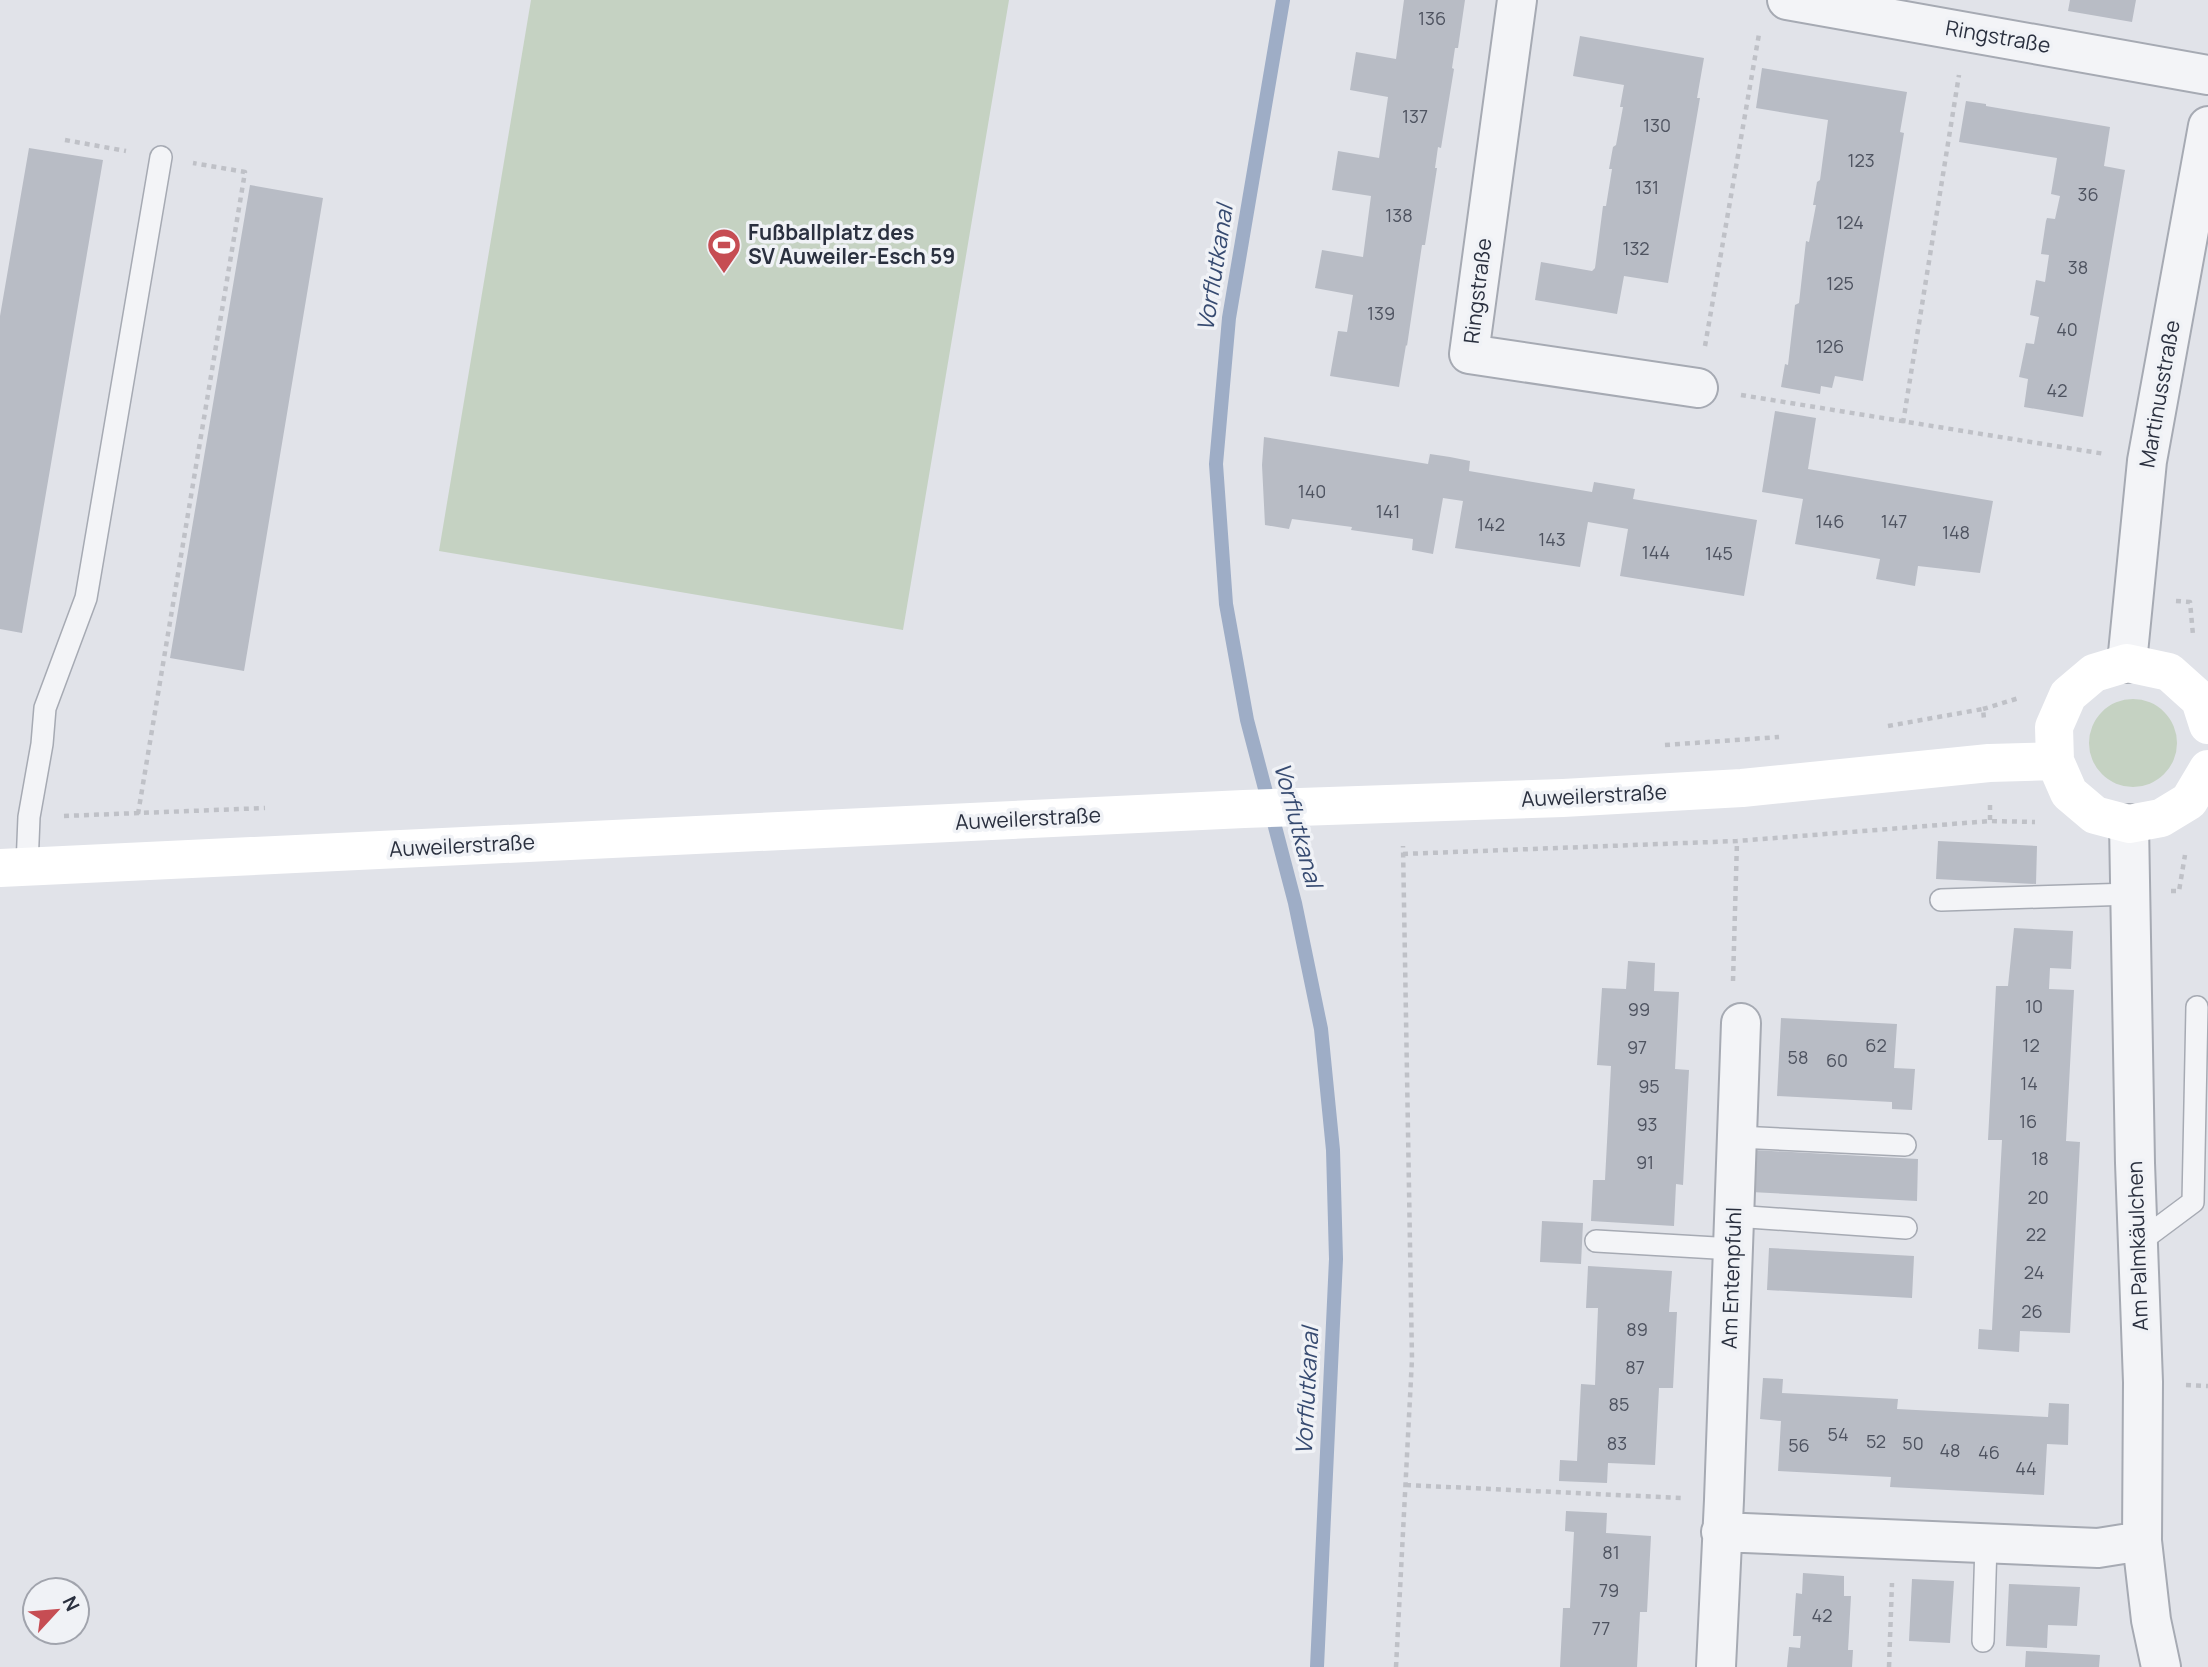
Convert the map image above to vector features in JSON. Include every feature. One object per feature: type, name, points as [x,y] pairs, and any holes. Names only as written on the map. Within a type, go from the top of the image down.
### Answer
[{"type":"street","name":"Ringstraße","points":[[1517,0],[1469,354],[1698,388]]},
{"type":"street","name":"Ringstraße","points":[[1787,0],[2208,75]]},
{"type":"street","name":"Martinusstraße","points":[[2127,663],[2147,461],[2208,126]]},
{"type":"street","points":[[2208,725],[2200,700],[2169,672],[2127,663],[2094,673],[2068,695],[2054,727],[2055,761],[2069,793],[2095,815],[2129,824],[2161,818],[2189,801],[2208,769]]},
{"type":"street","name":"Auweilerstraße","points":[[14,867],[1742,788],[1989,763],[2055,761]]},
{"type":"street","name":"Am Palmkäulchen","points":[[2129,824],[2143,1382],[2142,1541],[2151,1620],[2161,1667]]},
{"type":"street","name":"Am Entenpfuhl","points":[[1716,1667],[1741,1023]]},
{"type":"street","points":[[1723,1516],[1893,1540],[2098,1548],[2142,1541]]},
{"type":"lane","points":[[14,867],[29,817],[45,708],[86,598],[161,157]]},
{"type":"lane","points":[[1941,900],[2131,894]]},
{"type":"lane","points":[[2138,1243],[2193,1202],[2197,1007]]},
{"type":"lane","points":[[1738,1137],[1905,1145]]},
{"type":"lane","points":[[1596,1241],[1734,1232],[1906,1228]]},
{"type":"lane","points":[[1983,1641],[1986,1544]]},
{"type":"path","points":[[1761,27],[1698,388],[2147,461]]},
{"type":"path","points":[[1903,423],[1966,31]]},
{"type":"path","points":[[65,139],[245,172],[138,814]]},
{"type":"path","points":[[1396,1667],[1412,1359],[1404,854],[1400,804]]},
{"type":"path","points":[[1404,854],[1737,841],[1990,821],[2039,822]]},
{"type":"path","points":[[1737,841],[1732,1003],[1741,1023]]},
{"type":"path","points":[[1406,1485],[1723,1516]]},
{"type":"path","points":[[1889,1667],[1893,1540]]},
{"type":"green space","name":"Fußballplatz des SV Auweiler-Esch 59","points":[[531,0],[1009,0],[903,630],[439,551]]},
{"type":"green space","points":[[2133,699],[2150,703],[2164,712],[2173,726],[2177,743],[2173,760],[2164,774],[2150,783],[2133,787],[2116,783],[2102,774],[2093,760],[2089,743],[2093,726],[2102,712],[2116,703]]},
{"type":"building","points":[[1404,0],[1465,0],[1399,387],[1330,376],[1338,331],[1347,332],[1353,295],[1315,288],[1322,250],[1363,257],[1371,196],[1332,190],[1338,151],[1379,158],[1388,97],[1350,90],[1356,52],[1396,59]]},
{"type":"building","points":[[2070,0],[2136,0],[2132,22],[2068,11]]},
{"type":"building","points":[[1580,36],[1704,58],[1697,98],[1700,98],[1668,283],[1624,276],[1617,314],[1535,300],[1541,262],[1592,271],[1595,268],[1603,206],[1606,206],[1612,169],[1609,169],[1623,107],[1620,107],[1624,85],[1573,76]]},
{"type":"building","points":[[1762,68],[1907,92],[1900,132],[1904,133],[1863,381],[1835,376],[1832,388],[1821,386],[1820,394],[1781,387],[1785,364],[1788,365],[1795,305],[1799,303],[1806,241],[1809,242],[1816,205],[1813,205],[1817,182],[1820,180],[1828,120],[1756,108]]},
{"type":"building","points":[[1966,101],[2110,127],[2104,166],[2125,170],[2083,417],[2024,407],[2028,379],[2019,377],[2026,343],[2034,344],[2039,317],[2030,315],[2036,280],[2045,282],[2049,255],[2041,254],[2046,221],[2047,218],[2055,219],[2060,196],[2051,194],[2057,158],[1959,142]]},
{"type":"building","points":[[29,148],[103,160],[22,633],[0,629],[0,316]]},
{"type":"building","points":[[250,185],[323,198],[244,671],[170,658]]},
{"type":"building","points":[[1775,411],[1816,418],[1808,469],[1993,501],[1980,573],[1918,566],[1915,586],[1876,579],[1880,559],[1795,544],[1803,499],[1762,492]]},
{"type":"building","points":[[1264,437],[1428,464],[1430,454],[1450,457],[1470,461],[1469,471],[1592,492],[1594,482],[1635,489],[1633,499],[1757,520],[1744,596],[1620,576],[1628,529],[1588,522],[1580,567],[1455,548],[1463,501],[1443,498],[1433,554],[1412,550],[1413,539],[1351,530],[1352,527],[1292,519],[1289,529],[1265,525],[1262,465]]},
{"type":"building","points":[[1938,841],[2037,846],[2036,884],[1936,879]]},
{"type":"building","points":[[2014,928],[2073,931],[2071,969],[2050,968],[2049,989],[2074,990],[2066,1141],[2080,1142],[2070,1333],[2020,1331],[2019,1352],[1978,1349],[1979,1329],[1992,1330],[2002,1140],[1988,1140],[1996,986],[2008,986]]},
{"type":"building","points":[[1628,961],[1655,963],[1654,991],[1679,992],[1675,1069],[1689,1070],[1683,1185],[1676,1184],[1674,1226],[1591,1221],[1593,1180],[1605,1180],[1611,1066],[1597,1065],[1602,988],[1626,989]]},
{"type":"building","points":[[1781,1018],[1897,1024],[1894,1068],[1915,1069],[1912,1110],[1892,1109],[1892,1102],[1777,1096]]},
{"type":"building","points":[[1753,1150],[1918,1159],[1917,1201],[1751,1192]]},
{"type":"building","points":[[1542,1221],[1583,1223],[1581,1264],[1540,1262]]},
{"type":"building","points":[[1769,1248],[1914,1256],[1912,1298],[1767,1290]]},
{"type":"building","points":[[1588,1266],[1672,1271],[1669,1312],[1677,1312],[1673,1388],[1659,1388],[1655,1465],[1608,1463],[1607,1483],[1559,1481],[1560,1460],[1577,1461],[1581,1384],[1595,1385],[1598,1308],[1586,1308]]},
{"type":"building","points":[[1763,1378],[1783,1379],[1782,1393],[1898,1399],[1897,1409],[2048,1417],[2049,1403],[2069,1404],[2068,1445],[2047,1444],[2044,1495],[1890,1487],[1891,1477],[1778,1471],[1781,1421],[1760,1419]]},
{"type":"building","points":[[1566,1511],[1607,1513],[1606,1533],[1651,1536],[1647,1612],[1640,1612],[1637,1667],[1560,1667],[1563,1608],[1570,1608],[1574,1532],[1565,1531]]},
{"type":"building","points":[[1803,1573],[1844,1576],[1844,1596],[1851,1596],[1848,1650],[1853,1650],[1852,1667],[1787,1667],[1789,1647],[1800,1648],[1801,1636],[1793,1636],[1796,1593],[1802,1594]]},
{"type":"building","points":[[1912,1579],[1954,1581],[1950,1643],[1909,1641]]},
{"type":"building","points":[[2009,1584],[2080,1587],[2077,1626],[2048,1625],[2047,1648],[2006,1646]]},
{"type":"building","points":[[2026,1651],[2100,1655],[2099,1667],[2025,1667]]},
{"type":"waterway","name":"Vorflutkanal","points":[[1283,0],[1229,318],[1216,464],[1226,604],[1247,720],[1295,903],[1321,1029],[1333,1150],[1336,1259],[1317,1667]]},
{"type":"place","name":"Fußballplatz des SV Auweiler-Esch 59","points":[[724,275]]}]
